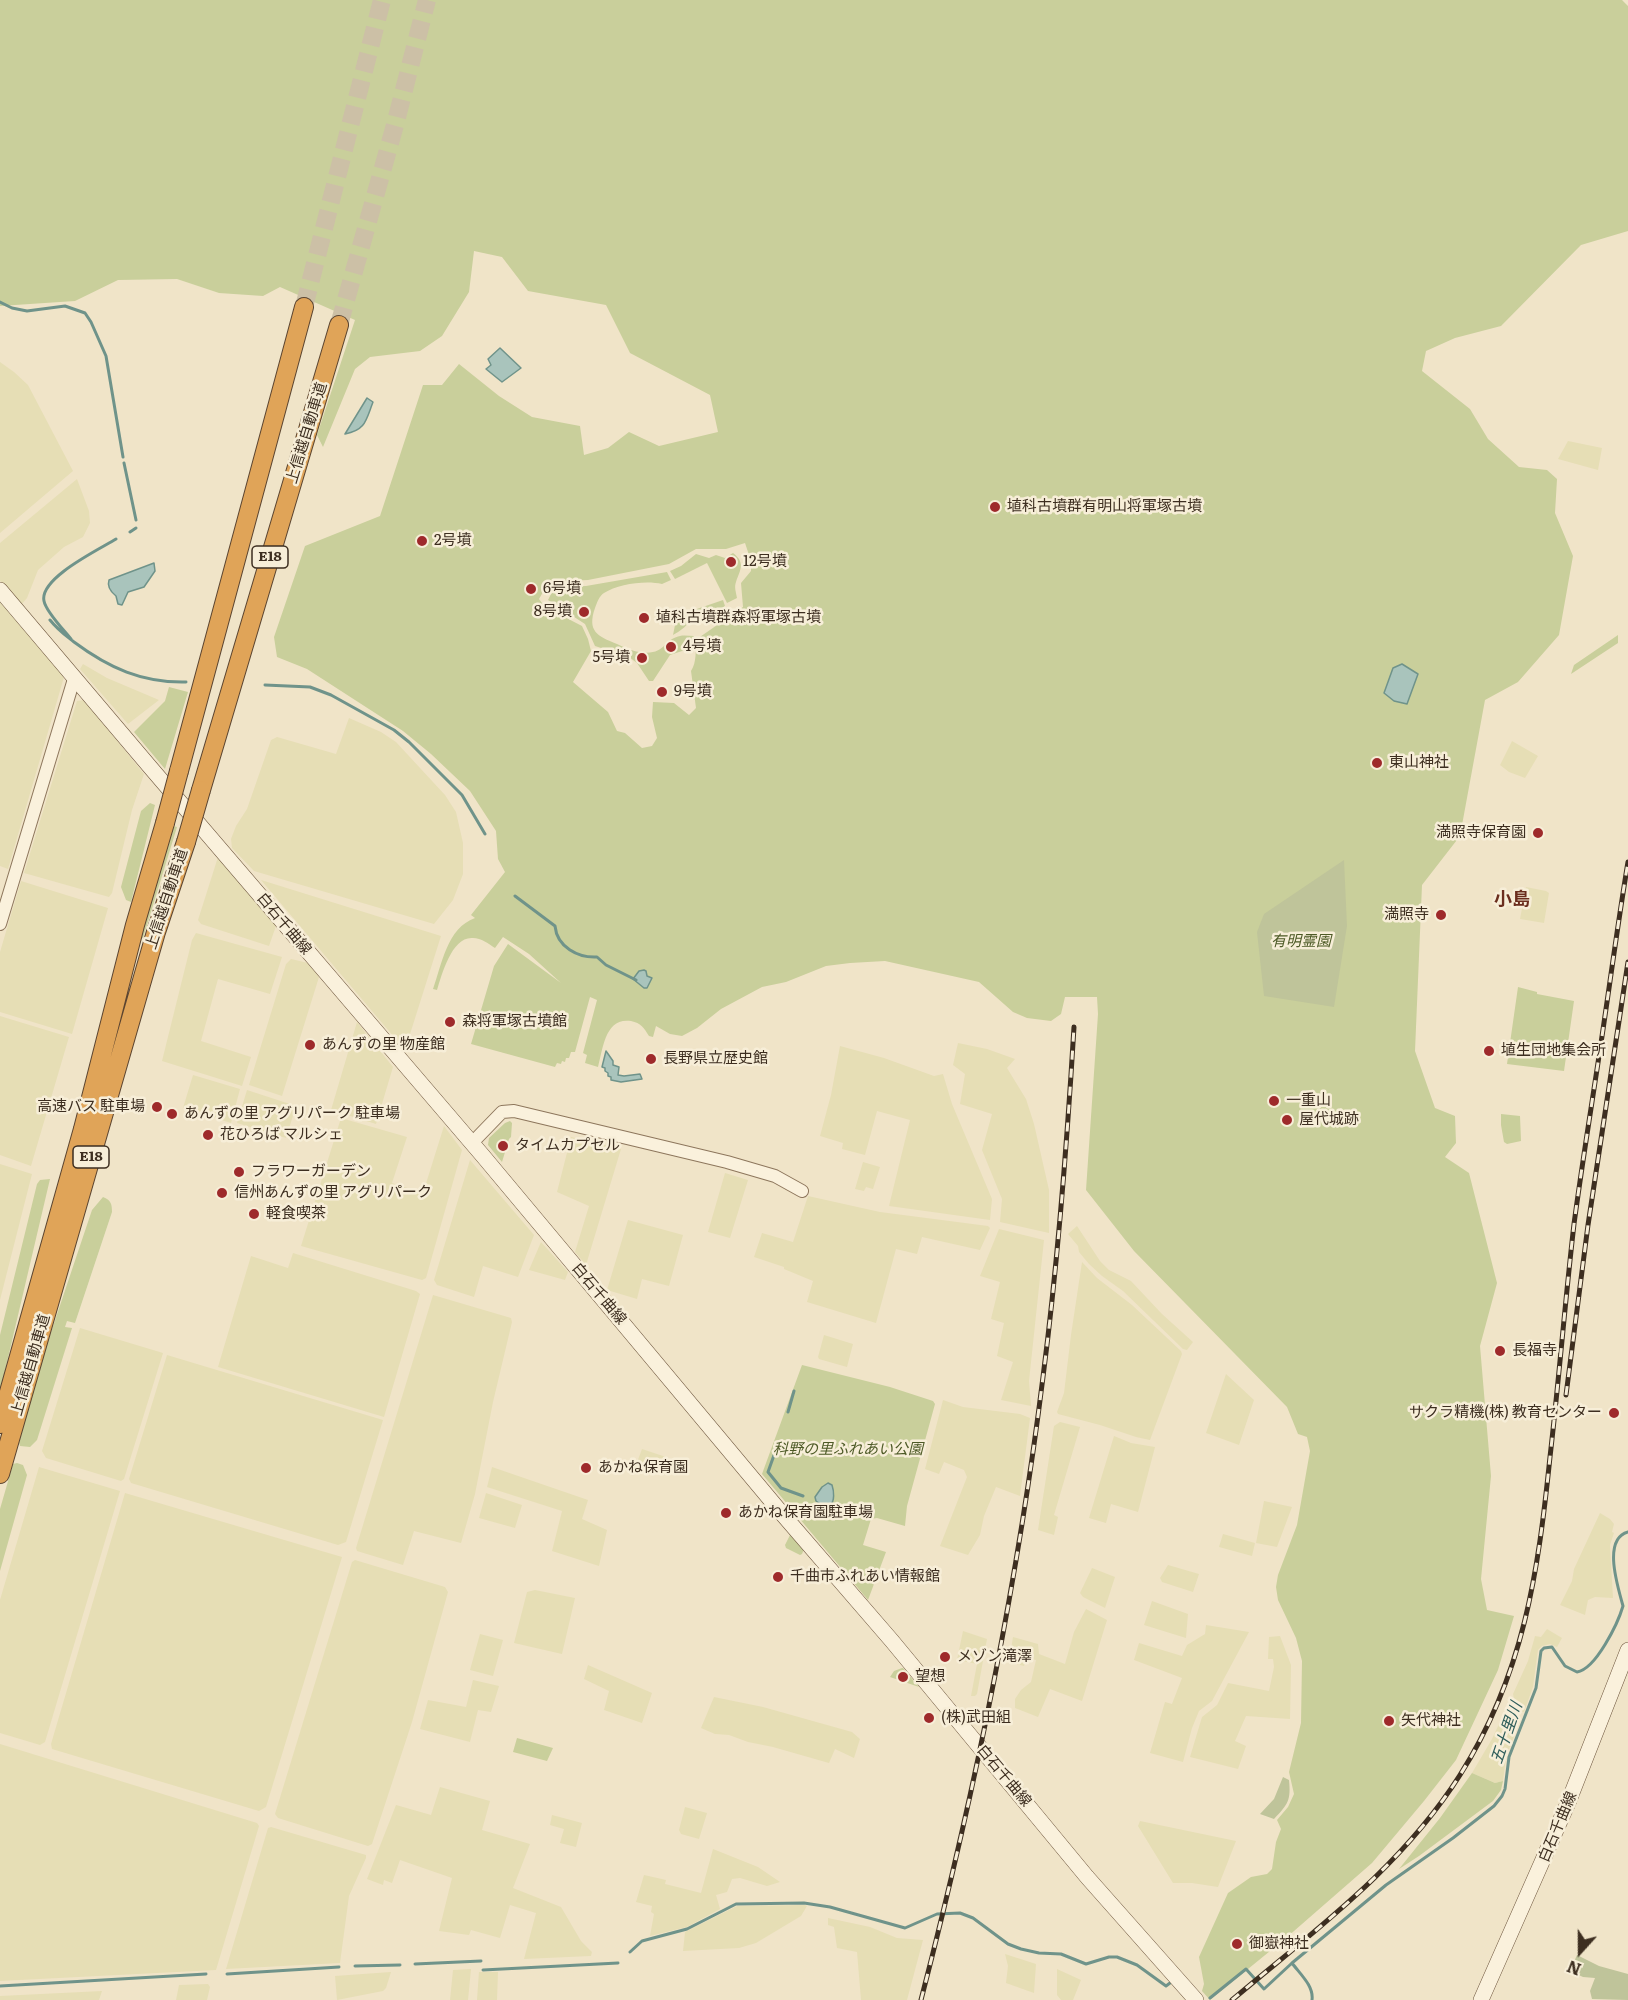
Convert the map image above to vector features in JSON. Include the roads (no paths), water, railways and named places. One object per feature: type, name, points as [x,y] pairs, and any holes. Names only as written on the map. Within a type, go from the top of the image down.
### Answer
[{"type":"highway","name":"上信越自動車道","points":[[0,1424],[83,1130],[135,925],[165,823],[304,307]]},
{"type":"highway","name":"上信越自動車道","points":[[0,1474],[156,932],[186,842],[339,325]]},
{"type":"main road","name":"白石千曲線","points":[[0,590],[472,1143],[1087,1876],[1196,2000]]},
{"type":"main road","name":"白石千曲線","points":[[1481,2000],[1569,1803],[1628,1650]]},
{"type":"street","points":[[0,924],[74,679]]},
{"type":"street","points":[[472,1143],[502,1112],[514,1111],[728,1161],[776,1176],[802,1191]]},
{"type":"water","points":[[500,348],[521,368],[502,382],[486,369],[491,365],[488,359]]},
{"type":"water","points":[[367,398],[373,402],[367,419],[357,430],[345,434]]},
{"type":"water","points":[[154,563],[155,571],[144,587],[128,592],[122,605],[118,604],[116,596],[109,587],[109,580]]},
{"type":"water","points":[[1402,664],[1418,674],[1407,704],[1394,701],[1384,693],[1393,668]]},
{"type":"water","points":[[644,970],[647,976],[652,978],[647,988],[633,979],[639,971]]},
{"type":"water","points":[[606,1051],[613,1065],[619,1067],[618,1075],[640,1074],[642,1079],[621,1082],[611,1080],[605,1068],[602,1067]]},
{"type":"water","points":[[828,1483],[832,1485],[834,1493],[830,1506],[822,1505],[816,1501],[815,1497]]},
{"type":"waterway","points":[[0,302],[12,308],[27,311],[65,306],[85,313],[106,356],[123,457]]},
{"type":"waterway","points":[[124,463],[136,520]]},
{"type":"waterway","points":[[130,532],[136,528]]},
{"type":"waterway","points":[[71,639],[48,610],[44,601],[45,592],[51,583],[72,565],[116,539]]},
{"type":"waterway","points":[[50,620],[74,642],[113,666],[140,677],[186,682]]},
{"type":"waterway","points":[[265,685],[310,687],[331,695],[394,730],[462,795],[485,834]]},
{"type":"waterway","points":[[515,896],[555,926],[560,940],[570,950],[583,956],[597,957],[606,965],[636,980]]},
{"type":"waterway","points":[[788,1412],[794,1391]]},
{"type":"waterway","points":[[778,1444],[768,1472],[781,1488],[803,1496]]},
{"type":"waterway","name":"五十里川","points":[[1312,2000],[1309,1985],[1292,1963],[1386,1885],[1494,1806],[1502,1796],[1509,1757],[1536,1688],[1541,1651],[1552,1647],[1565,1666],[1577,1672],[1592,1663],[1599,1654],[1623,1606],[1616,1576],[1614,1553],[1620,1536],[1628,1532]]},
{"type":"waterway","points":[[630,1952],[642,1941],[687,1929],[736,1904],[804,1903],[830,1907],[905,1928],[937,1914],[960,1913],[973,1918],[1008,1944],[1021,1949],[1061,1954],[1086,1964],[1117,1957],[1137,1965],[1166,1986],[1170,1983]]},
{"type":"waterway","points":[[415,1964],[481,1961]]},
{"type":"waterway","points":[[483,1970],[618,1963]]},
{"type":"waterway","points":[[1210,1998],[1246,1969],[1264,1989],[1292,1963]]},
{"type":"waterway","points":[[355,1966],[400,1965]]},
{"type":"waterway","points":[[227,1974],[339,1967]]},
{"type":"waterway","points":[[0,1986],[206,1974]]},
{"type":"tunnel","points":[[304,307],[382,0]]},
{"type":"tunnel","points":[[339,325],[427,0]]},
{"type":"railway","points":[[1232,2000],[1325,1923],[1384,1869],[1411,1840],[1460,1775],[1482,1737],[1513,1661],[1524,1622],[1540,1541],[1574,1224],[1628,862]]},
{"type":"railway","points":[[1566,1395],[1588,1225],[1628,962]]},
{"type":"railway","points":[[921,2000],[976,1768],[1020,1534],[1053,1290],[1074,1027]]},
{"type":"place","name":"埴科古墳群有明山将軍塚古墳","points":[[995,507]]},
{"type":"place","name":"2号墳","points":[[422,541]]},
{"type":"place","name":"12号墳","points":[[731,562]]},
{"type":"place","name":"6号墳","points":[[531,589]]},
{"type":"place","name":"8号墳","points":[[584,612]]},
{"type":"place","name":"埴科古墳群森将軍塚古墳","points":[[644,618]]},
{"type":"place","name":"4号墳","points":[[671,647]]},
{"type":"place","name":"5号墳","points":[[642,658]]},
{"type":"place","name":"9号墳","points":[[662,692]]},
{"type":"place","name":"東山神社","points":[[1377,763]]},
{"type":"place","name":"満照寺保育園","points":[[1538,833]]},
{"type":"place","name":"満照寺","points":[[1441,915]]},
{"type":"place","name":"森将軍塚古墳館","points":[[450,1022]]},
{"type":"place","name":"あんずの里 物産館","points":[[310,1045]]},
{"type":"place","name":"埴生団地集会所","points":[[1489,1051]]},
{"type":"place","name":"長野県立歴史館","points":[[651,1059]]},
{"type":"place","name":"一重山","points":[[1274,1101]]},
{"type":"place","name":"高速バス 駐車場","points":[[157,1107]]},
{"type":"place","name":"あんずの里 アグリパーク 駐車場","points":[[172,1114]]},
{"type":"place","name":"屋代城跡","points":[[1287,1120]]},
{"type":"place","name":"花ひろば マルシェ","points":[[208,1135]]},
{"type":"place","name":"タイムカプセル","points":[[503,1146]]},
{"type":"place","name":"フラワーガーデン","points":[[239,1172]]},
{"type":"place","name":"信州あんずの里 アグリパーク","points":[[222,1193]]},
{"type":"place","name":"軽食喫茶","points":[[254,1214]]},
{"type":"place","name":"長福寺","points":[[1500,1351]]},
{"type":"place","name":"サクラ精機(株) 教育センター","points":[[1614,1413]]},
{"type":"place","name":"あかね保育園","points":[[586,1468]]},
{"type":"place","name":"あかね保育園駐車場","points":[[726,1513]]},
{"type":"place","name":"千曲市ふれあい情報館","points":[[778,1577]]},
{"type":"place","name":"メゾン滝澤","points":[[945,1657]]},
{"type":"place","name":"望想","points":[[903,1677]]},
{"type":"place","name":"(株)武田組","points":[[929,1718]]},
{"type":"place","name":"矢代神社","points":[[1389,1721]]},
{"type":"place","name":"御嶽神社","points":[[1237,1944]]},
{"type":"district","name":"小島","points":[[1512,900]]},
{"type":"park label","name":"有明霊園","points":[[1301,942]]},
{"type":"park label","name":"科野の里ふれあい公園","points":[[848,1450]]}]
